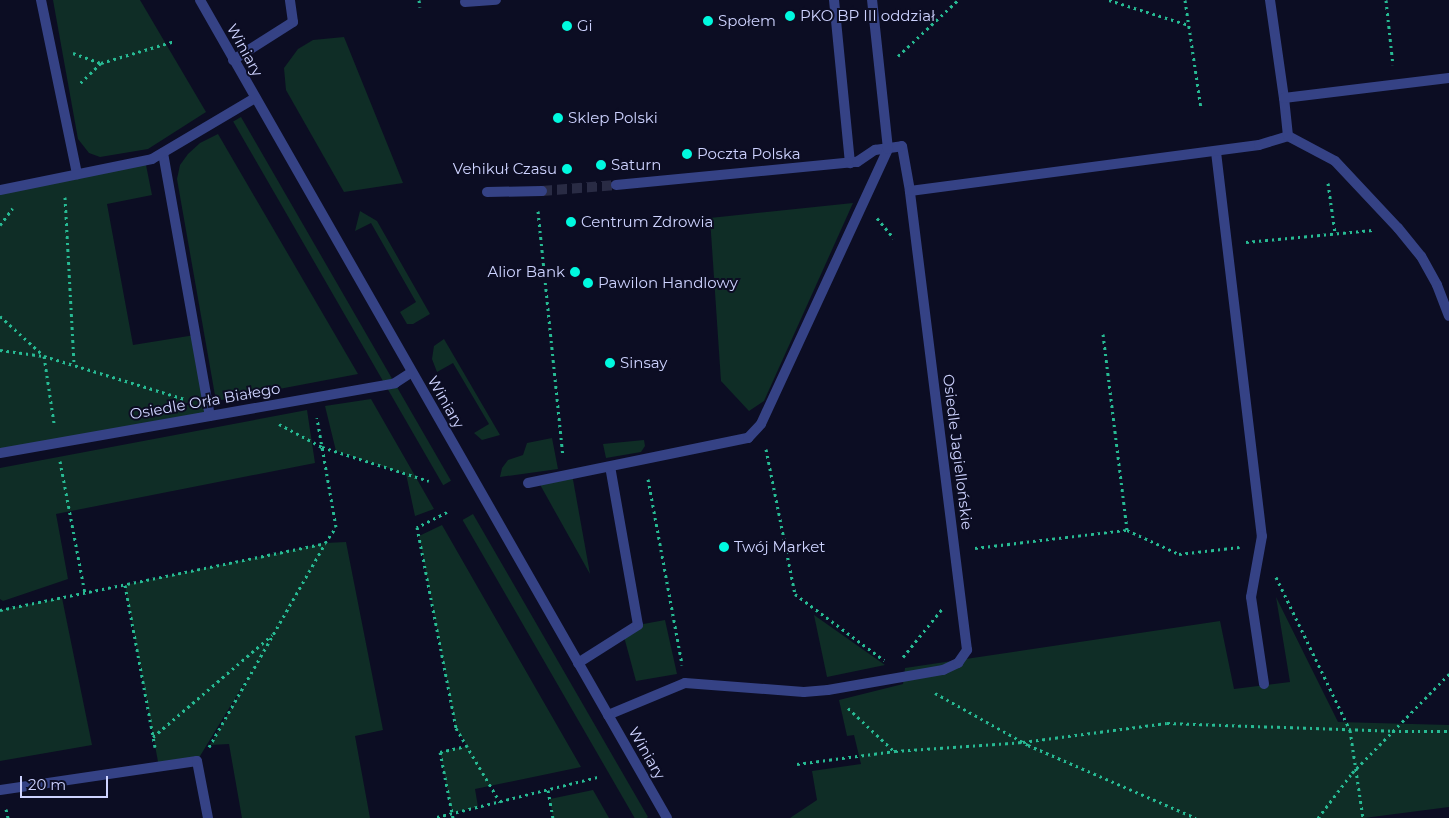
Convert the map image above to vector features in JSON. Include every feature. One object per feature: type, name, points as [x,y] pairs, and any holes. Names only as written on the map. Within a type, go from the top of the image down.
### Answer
[{"type":"street","points":[[41,0],[77,174]]},
{"type":"street","name":"Winiary","points":[[200,0],[667,818]]},
{"type":"street","points":[[233,60],[293,22],[290,0]]},
{"type":"street","points":[[465,2],[496,0]]},
{"type":"street","points":[[834,0],[850,163]]},
{"type":"street","points":[[528,483],[748,438],[761,424],[888,148],[872,0]]},
{"type":"street","points":[[1270,0],[1288,136]]},
{"type":"street","points":[[1284,98],[1449,78]]},
{"type":"street","points":[[0,190],[152,159],[255,98]]},
{"type":"street","points":[[910,191],[1216,152],[1260,145],[1288,136],[1335,161],[1398,228],[1421,256],[1437,285],[1449,316]]},
{"type":"street","name":"Osiedle Jagiellońskie","points":[[608,715],[685,683],[804,692],[828,690],[942,670],[958,663],[967,650],[910,191],[902,146],[888,148]]},
{"type":"street","points":[[616,185],[850,163],[857,162],[875,150],[888,148]]},
{"type":"street","points":[[163,152],[209,411]]},
{"type":"street","points":[[1216,152],[1262,536],[1251,597],[1264,684]]},
{"type":"street","points":[[487,192],[539,191]]},
{"type":"street","name":"Osiedle Orła Białego","points":[[0,453],[209,411],[249,409],[395,383],[412,372]]},
{"type":"street","points":[[578,663],[638,625],[610,467]]},
{"type":"street","points":[[0,790],[197,761],[208,818]]},
{"type":"path","points":[[419,0],[420,7]]},
{"type":"path","points":[[879,73],[958,0]]},
{"type":"path","points":[[1109,0],[1189,24]]},
{"type":"path","points":[[1185,0],[1201,109]]},
{"type":"path","points":[[1386,0],[1395,85]]},
{"type":"path","points":[[62,100],[101,63],[175,41]]},
{"type":"path","points":[[50,46],[101,63]]},
{"type":"path","points":[[1325,156],[1334,233]]},
{"type":"path","points":[[64,177],[74,365]]},
{"type":"path","points":[[539,191],[565,476]]},
{"type":"path","points":[[863,202],[919,266]]},
{"type":"path","points":[[1228,244],[1398,228]]},
{"type":"path","points":[[0,316],[44,356],[57,443],[85,593]]},
{"type":"path","points":[[1103,334],[1127,530]]},
{"type":"path","points":[[0,350],[44,356],[209,411]]},
{"type":"path","points":[[197,761],[203,756],[336,527],[314,397]]},
{"type":"path","points":[[249,409],[322,447],[429,481]]},
{"type":"path","points":[[644,459],[685,683]]},
{"type":"path","points":[[447,512],[417,527],[456,728],[500,802]]},
{"type":"path","points":[[955,551],[1127,530],[1178,554],[1260,545],[1350,730],[1363,818]]},
{"type":"path","points":[[0,610],[325,543]]},
{"type":"path","points":[[124,585],[159,767]]},
{"type":"path","points":[[900,660],[960,588]]},
{"type":"path","points":[[153,737],[274,632]]},
{"type":"path","points":[[1318,818],[1356,769],[1449,674]]},
{"type":"path","points":[[828,690],[895,751]]},
{"type":"path","points":[[797,764],[895,751],[1023,742],[1167,723],[1392,732],[1449,731]]},
{"type":"path","points":[[453,818],[440,752],[467,746]]},
{"type":"path","points":[[437,817],[598,777]]},
{"type":"path","points":[[548,790],[553,818]]},
{"type":"green space","points":[[53,0],[140,0],[206,112],[148,149],[100,157],[89,153],[78,139]]},
{"type":"green space","points":[[344,37],[403,183],[344,192],[286,90],[284,68],[298,49],[313,40]]},
{"type":"green space","points":[[241,117],[451,481],[443,485],[233,122]]},
{"type":"green space","points":[[218,134],[358,374],[216,401],[177,179],[180,165],[188,154],[200,143]]},
{"type":"green space","points":[[145,160],[152,195],[107,204],[133,345],[195,335],[210,416],[0,453],[0,190]]},
{"type":"green space","points":[[853,203],[764,401],[749,411],[721,381],[710,218]]},
{"type":"green space","points":[[360,211],[377,221],[430,314],[413,324],[407,324],[400,312],[416,302],[371,223],[355,231]]},
{"type":"green space","points":[[444,339],[500,435],[482,440],[474,433],[489,424],[453,363],[437,372],[432,359],[434,346]]},
{"type":"green space","points":[[371,399],[434,509],[415,516],[406,474],[336,451],[325,406]]},
{"type":"green space","points":[[307,410],[315,463],[56,514],[68,579],[3,601],[0,599],[0,468]]},
{"type":"green space","points":[[552,438],[558,469],[500,477],[502,468],[508,460],[523,455],[527,443]]},
{"type":"green space","points":[[644,440],[645,446],[641,452],[606,458],[603,444]]},
{"type":"green space","points":[[572,474],[590,574],[538,481]]},
{"type":"green space","points":[[473,514],[648,817],[635,818],[463,520]]},
{"type":"green space","points":[[442,525],[581,767],[475,789],[478,807],[452,813],[440,752],[467,746],[456,728],[419,536]]},
{"type":"green space","points":[[346,542],[383,730],[355,736],[370,818],[242,818],[229,744],[210,745],[254,667],[197,761],[159,767],[125,585],[325,543]]},
{"type":"green space","points":[[1276,597],[1338,722],[1449,725],[1449,807],[1364,818],[790,818],[817,800],[812,771],[861,764],[854,735],[847,736],[839,700],[903,684],[905,668],[1220,621],[1234,689],[1290,682]]},
{"type":"green space","points":[[62,598],[92,745],[0,761],[0,610]]},
{"type":"green space","points":[[814,615],[885,665],[827,677]]},
{"type":"green space","points":[[665,620],[677,674],[636,681],[623,633],[638,625]]},
{"type":"green space","points":[[593,790],[609,818],[553,818],[550,799]]},
{"type":"tunnel","points":[[542,191],[616,185]]},
{"type":"place","name":"PKO BP III oddział","points":[[790,16]]},
{"type":"place","name":"Społem","points":[[708,21]]},
{"type":"place","name":"Gi","points":[[567,26]]},
{"type":"place","name":"Sklep Polski","points":[[558,118]]},
{"type":"place","name":"Poczta Polska","points":[[687,154]]},
{"type":"place","name":"Saturn","points":[[601,165]]},
{"type":"place","name":"Vehikuł Czasu","points":[[567,169]]},
{"type":"place","name":"Centrum Zdrowia","points":[[571,222]]},
{"type":"place","name":"Alior Bank","points":[[575,272]]},
{"type":"place","name":"Pawilon Handlowy","points":[[588,283]]},
{"type":"place","name":"Sinsay","points":[[610,363]]},
{"type":"place","name":"Twój Market","points":[[724,547]]}]
